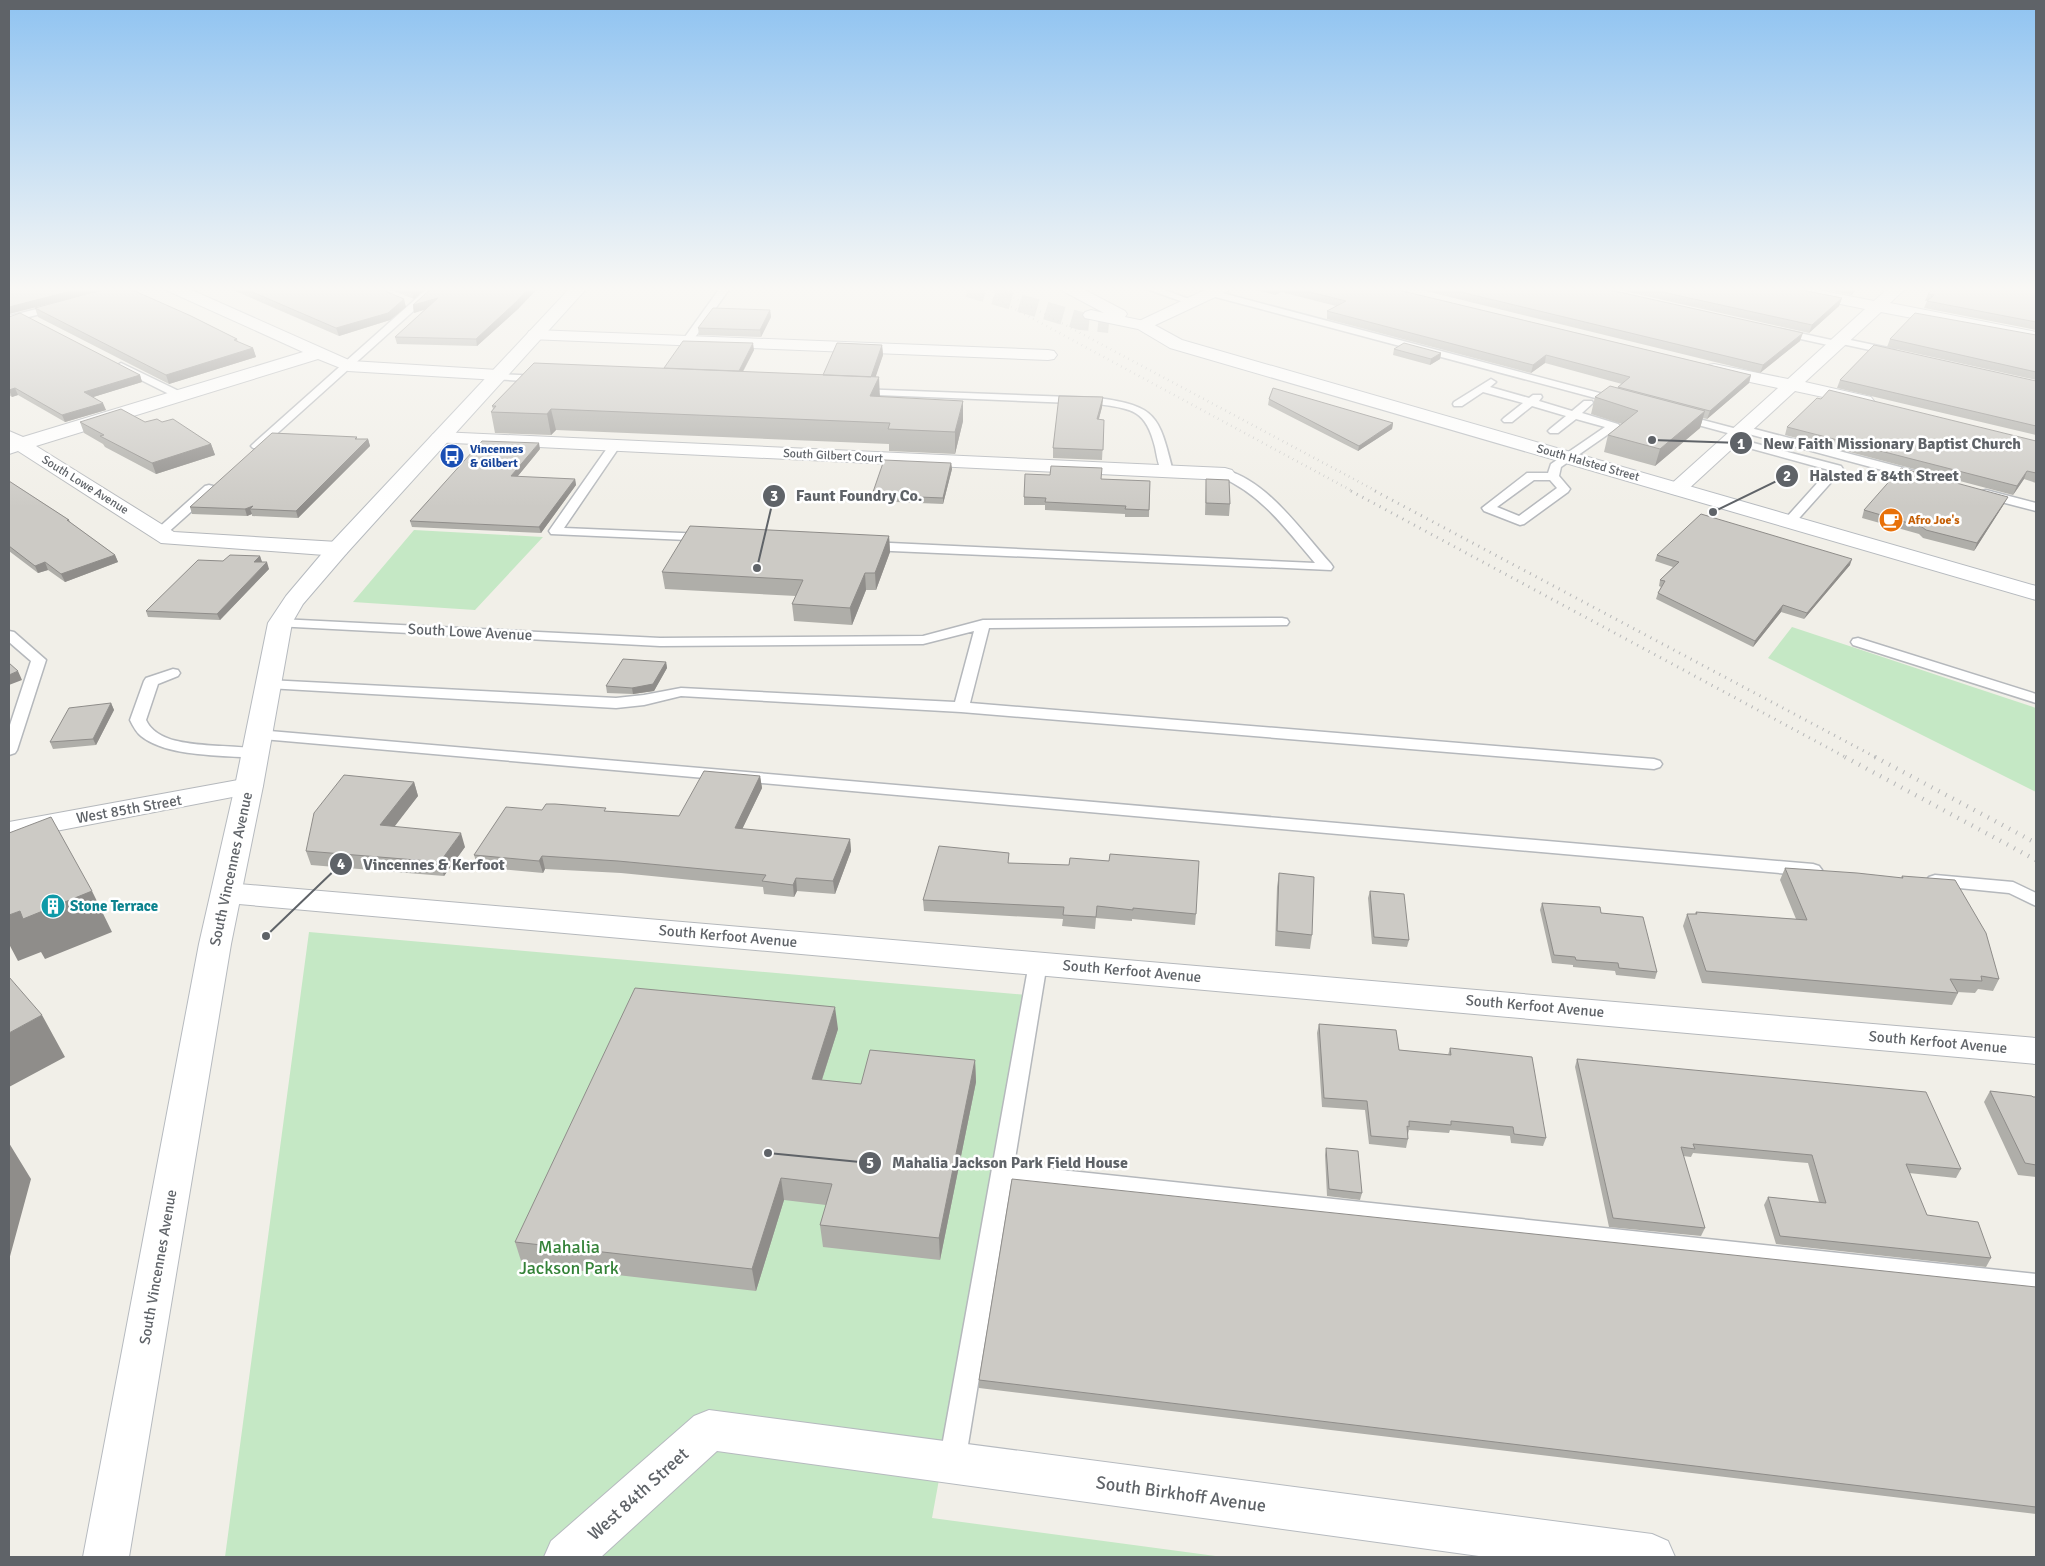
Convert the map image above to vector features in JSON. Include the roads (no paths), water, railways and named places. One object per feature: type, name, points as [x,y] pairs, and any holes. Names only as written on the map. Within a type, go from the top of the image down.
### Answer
[{"type":"street","points":[[13,443],[179,396],[293,361]]},
{"type":"street","points":[[337,361],[348,366],[498,376]]},
{"type":"street","name":"South Vincennes Avenue","points":[[106,1557],[213,954],[249,786],[280,623],[294,601],[338,548],[511,361]]},
{"type":"street","name":"South Halsted Street","points":[[1235,361],[2036,593]]},
{"type":"street","points":[[1677,489],[1818,361]]},
{"type":"street","points":[[1701,366],[1758,380],[1792,385],[1882,405]]},
{"type":"street","name":"South Gilbert Court","points":[[440,438],[1225,474]]},
{"type":"street","name":"South Lowe Avenue","points":[[13,443],[169,538],[338,548]]},
{"type":"street","name":"West 85th Street","points":[[9,831],[249,786]]},
{"type":"street","name":"South Kerfoot Avenue","points":[[227,893],[2036,1050]]},
{"type":"street","name":"South Birkhoff Avenue","points":[[709,1430],[1652,1557]]},
{"type":"street","name":"West 84th Street","points":[[567,1557],[709,1430]]},
{"type":"lane","points":[[112,361],[179,396]]},
{"type":"lane","points":[[248,455],[353,361]]},
{"type":"lane","points":[[1474,361],[1631,404]]},
{"type":"lane","points":[[498,376],[556,379]]},
{"type":"lane","points":[[1458,404],[1497,378]]},
{"type":"lane","points":[[1482,388],[1614,426],[1555,466],[1553,477]]},
{"type":"lane","points":[[1508,420],[1547,390]]},
{"type":"lane","points":[[852,391],[1098,401],[1130,405],[1150,417],[1155,426],[1167,471]]},
{"type":"lane","points":[[1554,431],[1588,403]]},
{"type":"lane","points":[[1669,414],[1738,434],[1930,479]]},
{"type":"lane","points":[[1738,434],[1837,470],[1789,522]]},
{"type":"lane","points":[[614,446],[555,531],[713,538]]},
{"type":"lane","points":[[852,545],[1326,567],[1264,497],[1245,483],[1225,474]]},
{"type":"lane","points":[[1531,476],[1553,477],[1564,489],[1520,520],[1488,508],[1531,476]]},
{"type":"lane","points":[[160,532],[218,481]]},
{"type":"lane","points":[[1978,492],[2036,507]]},
{"type":"lane","name":"South Lowe Avenue","points":[[280,623],[660,642],[923,640],[982,624],[1282,622]]},
{"type":"lane","points":[[960,707],[982,624]]},
{"type":"lane","points":[[9,635],[39,660],[9,750]]},
{"type":"lane","points":[[1858,642],[2036,699]]},
{"type":"lane","points":[[173,673],[151,681],[138,720],[145,732],[166,742],[189,747],[257,744],[1834,872]]},
{"type":"lane","points":[[268,684],[616,703],[644,700],[681,692],[960,707],[1654,764]]},
{"type":"lane","points":[[1923,880],[2013,888],[2036,900]]},
{"type":"lane","points":[[952,1463],[1038,963]]},
{"type":"lane","points":[[1002,1173],[2036,1284]]},
{"type":"railway","points":[[1111,361],[1354,492]]},
{"type":"railway","points":[[1133,361],[1378,492]]},
{"type":"railway","points":[[1351,491],[1847,758]]},
{"type":"railway","points":[[1375,491],[1877,758]]},
{"type":"railway","points":[[1845,757],[2036,860]]},
{"type":"railway","points":[[1875,757],[2036,843]]},
{"type":"place","name":"New Faith Missionary Baptist Church","points":[[1652,440]]},
{"type":"place","name":"Vincennes & Gilbert","points":[[452,456]]},
{"type":"place","name":"Halsted & 84th Street","points":[[1713,512]]},
{"type":"place","name":"Afro Joe's","points":[[1891,520]]},
{"type":"place","name":"Faunt Foundry Co.","points":[[757,568]]},
{"type":"place","name":"Stone Terrace","points":[[53,906]]},
{"type":"place","name":"Vincennes & Kerfoot","points":[[266,936]]},
{"type":"place","name":"Mahalia Jackson Park Field House","points":[[768,1153]]},
{"type":"park label","name":"Mahalia Jackson Park","points":[[569,1257]]}]
